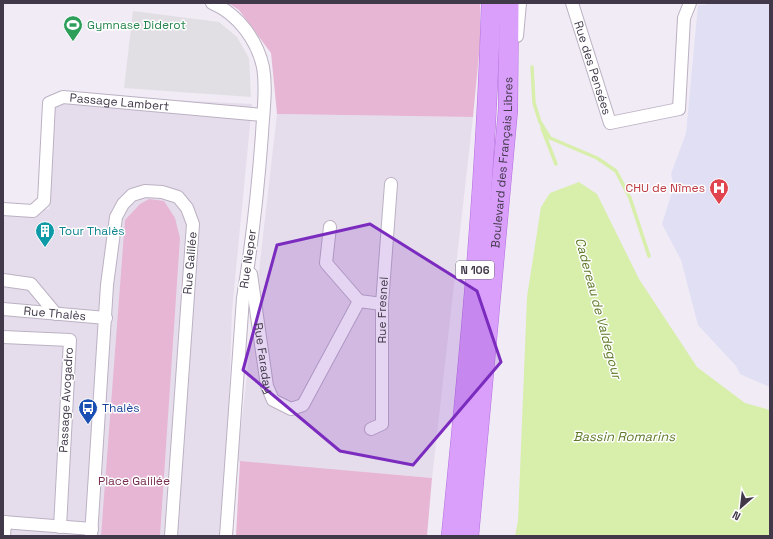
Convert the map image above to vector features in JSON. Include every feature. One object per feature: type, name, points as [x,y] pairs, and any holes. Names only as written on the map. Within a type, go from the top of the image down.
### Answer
[{"type":"main road","name":"Boulevard des Français Libres","points":[[451,536],[477,248],[488,83],[491,3]]},
{"type":"main road","name":"Boulevard des Français Libres","points":[[469,536],[508,110],[509,3]]},
{"type":"street","name":"Rue Neper","points":[[212,3],[240,23],[249,34],[263,67],[264,88],[263,114],[249,261],[243,298],[226,536]]},
{"type":"street","points":[[508,110],[520,3]]},
{"type":"street","name":"Rue des Pensées","points":[[572,3],[610,123],[679,110],[684,18],[690,3]]},
{"type":"street","name":"Passage Lambert","points":[[3,209],[33,211],[44,200],[49,103],[63,97],[263,114]]},
{"type":"street","name":"Rue Fresnel","points":[[371,429],[382,424],[382,304],[391,184]]},
{"type":"street","name":"Rue Galilée","points":[[91,533],[107,286],[116,217],[122,204],[132,195],[145,191],[162,192],[178,197],[187,208],[193,224],[171,536]]},
{"type":"street","points":[[330,227],[326,264],[360,302],[382,304]]},
{"type":"street","name":"Rue Faraday","points":[[249,261],[267,386],[273,400],[291,409],[303,405],[360,302]]},
{"type":"street","points":[[3,280],[32,284],[56,314]]},
{"type":"street","name":"Rue Thalès","points":[[3,309],[106,318]]},
{"type":"street","name":"Passage Avogadro","points":[[3,337],[70,340],[60,527]]},
{"type":"street","points":[[4,536],[4,522],[60,527],[91,533]]},
{"type":"highlighted area","points":[[370,224],[477,291],[501,362],[413,465],[340,451],[243,370],[277,245]]},
{"type":"shaded area","name":"CHU de Nîmes","points":[[706,3],[770,3],[770,387],[740,374],[736,366],[698,325],[681,260],[662,224],[674,186],[671,174],[686,133],[698,5],[706,5]]},
{"type":"shaded area","points":[[133,11],[219,22],[237,37],[249,58],[251,97],[124,88]]},
{"type":"shaded area","points":[[51,94],[252,104],[232,311],[227,464],[220,536],[3,536],[3,211],[49,209]]},
{"type":"shaded area","points":[[277,114],[473,117],[432,478],[237,462]]},
{"type":"green space","points":[[228,3],[480,3],[480,44],[473,117],[277,114],[271,53],[239,10]]},
{"type":"green space","name":"Place Galilée","points":[[149,199],[164,201],[175,218],[180,238],[160,536],[101,536],[125,220],[140,204]]},
{"type":"green space","points":[[240,461],[432,478],[427,536],[236,536]]},
{"type":"water","name":"Bassin Romarins","points":[[579,182],[597,194],[639,279],[697,367],[745,403],[770,410],[770,536],[515,536],[518,521],[527,297],[541,207],[550,193]]},
{"type":"waterway","name":"Cadereau de Valdegour","points":[[532,67],[534,103],[540,122],[550,138],[597,158],[616,171],[630,198],[649,256]]},
{"type":"waterway","name":"Cadereau de Valdegour","points":[[542,128],[556,164]]},
{"type":"place","name":"Gymnase Diderot","points":[[73,42]]},
{"type":"place","name":"CHU de Nîmes","points":[[719,205]]},
{"type":"place","name":"Tour Thalès","points":[[45,248]]},
{"type":"place","name":"Thalès","points":[[88,425]]}]
